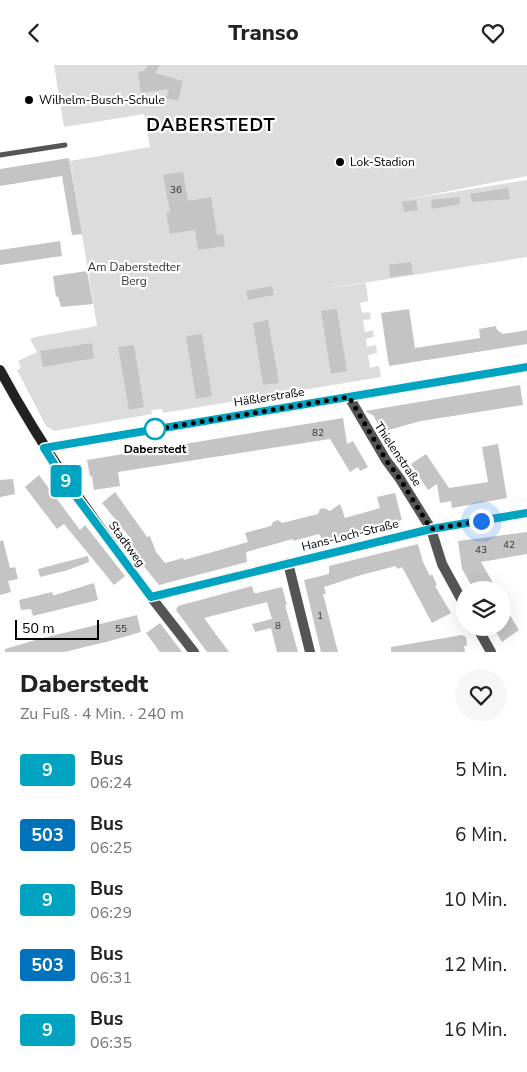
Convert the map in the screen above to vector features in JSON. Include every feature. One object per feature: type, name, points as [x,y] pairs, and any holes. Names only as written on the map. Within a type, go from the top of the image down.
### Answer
[{"type":"street","name":"Häßlerstraße","points":[[44,448],[527,367]]},
{"type":"street","name":"Stadtweg","points":[[0,370],[28,423],[69,487],[194,652]]},
{"type":"street","name":"Thielenstraße","points":[[349,397],[386,460],[431,529],[442,564],[456,590]]},
{"type":"street","name":"Hans-Loch-Straße","points":[[151,597],[431,529],[527,513]]},
{"type":"street","points":[[288,563],[310,652]]},
{"type":"street","points":[[482,636],[491,652]]},
{"type":"lane","points":[[0,155],[65,145]]},
{"type":"green space","name":"Am Daberstedter Berg","points":[[54,65],[527,65],[527,176],[403,200],[527,180],[527,257],[318,290],[366,283],[368,301],[360,303],[362,313],[370,312],[371,319],[363,320],[365,332],[373,330],[374,337],[366,339],[367,347],[376,345],[377,353],[368,355],[370,368],[379,366],[381,377],[163,413],[162,409],[151,410],[152,414],[54,431],[46,426],[17,370],[21,368],[18,361],[37,352],[30,339],[97,326],[70,161],[150,147],[144,114],[64,127]]},
{"type":"building","points":[[148,65],[160,65],[155,73],[183,81],[178,101],[166,98],[169,89],[141,93],[138,72],[144,71]]},
{"type":"building","points":[[69,158],[82,234],[72,235],[62,176],[0,186],[0,169]]},
{"type":"building","points":[[183,172],[188,201],[211,197],[217,235],[223,234],[225,246],[198,250],[195,230],[170,234],[166,213],[170,212],[163,175]]},
{"type":"building","points":[[508,188],[510,199],[472,202],[470,194]]},
{"type":"building","points":[[459,197],[460,204],[432,209],[431,200]]},
{"type":"building","points":[[416,200],[418,210],[404,212],[402,202]]},
{"type":"building","points":[[60,241],[62,256],[0,265],[0,250]]},
{"type":"building","points":[[411,262],[413,274],[390,277],[389,265]]},
{"type":"building","points":[[87,271],[93,304],[61,307],[58,296],[56,297],[53,276]]},
{"type":"building","points":[[272,286],[274,295],[248,300],[246,291]]},
{"type":"building","points":[[337,309],[347,371],[331,374],[321,311]]},
{"type":"building","points":[[409,309],[415,348],[480,338],[479,329],[496,326],[497,330],[503,334],[527,330],[527,344],[389,366],[381,313]]},
{"type":"building","points":[[268,320],[279,383],[263,385],[253,323]]},
{"type":"building","points":[[202,334],[212,396],[196,399],[186,336]]},
{"type":"building","points":[[92,343],[94,358],[43,367],[40,351]]},
{"type":"building","points":[[134,345],[144,407],[129,410],[118,347]]},
{"type":"building","points":[[520,385],[523,405],[421,421],[381,432],[374,416],[365,411]]},
{"type":"building","points":[[343,418],[347,444],[353,441],[368,467],[360,471],[358,467],[350,472],[330,439],[118,472],[120,486],[94,490],[92,476],[90,476],[87,460]]},
{"type":"building","points":[[498,444],[507,498],[452,508],[451,501],[440,503],[437,484],[428,490],[411,464],[426,454],[449,488],[488,482],[482,447]]},
{"type":"building","points":[[39,475],[80,530],[85,525],[125,576],[114,585],[64,524],[57,529],[25,487]]},
{"type":"building","points":[[13,479],[15,494],[0,497],[0,480]]},
{"type":"building","points":[[115,492],[147,537],[150,536],[156,552],[165,563],[183,558],[184,560],[248,542],[245,533],[271,526],[273,522],[278,520],[282,523],[318,514],[320,509],[324,508],[330,511],[340,504],[345,518],[380,508],[377,497],[395,493],[402,520],[323,541],[319,534],[293,541],[293,539],[246,552],[247,562],[159,585],[126,544],[132,540],[102,503]]},
{"type":"building","points":[[527,532],[527,554],[481,562],[492,581],[469,581],[462,569],[458,541]]},
{"type":"building","points":[[3,540],[10,568],[15,567],[18,579],[8,581],[11,592],[0,595],[0,541]]},
{"type":"building","points":[[418,544],[423,562],[430,576],[432,574],[437,585],[435,586],[451,613],[432,623],[402,567],[397,569],[396,566],[361,575],[324,587],[326,594],[323,594],[338,652],[321,652],[304,580],[329,574],[329,566]]},
{"type":"building","points":[[88,556],[89,562],[68,570],[40,577],[38,569]]},
{"type":"building","points":[[94,583],[98,600],[33,616],[31,609],[21,610],[19,600],[52,592],[55,595]]},
{"type":"building","points":[[252,586],[254,593],[282,587],[298,652],[277,652],[271,628],[255,632],[252,624],[272,619],[267,602],[204,618],[229,652],[207,652],[176,610],[178,606]]},
{"type":"building","points":[[137,615],[141,632],[110,641],[64,652],[5,652],[5,649],[39,639]]},
{"type":"building","points":[[511,617],[519,630],[511,636]]},
{"type":"building","points":[[160,623],[182,652],[160,652],[146,633]]},
{"type":"building","points":[[456,636],[466,637],[467,646],[464,646],[465,652],[391,652],[391,647]]},
{"type":"building","points":[[498,636],[510,636],[502,642]]},
{"type":"bus line","name":"9","points":[[527,367],[44,448],[69,487],[151,597],[431,529],[527,513]]},
{"type":"place","name":"Wilhelm-Busch-Schule","points":[[29,100]]},
{"type":"place","name":"Lok-Stadion","points":[[340,162]]},
{"type":"place","name":"Daberstedt","points":[[155,429]]},
{"type":"district","name":"DABERSTEDT","points":[[211,125]]},
{"type":"route","points":[[155,429],[152,430],[349,397],[354,409],[431,529],[481,521]]}]
